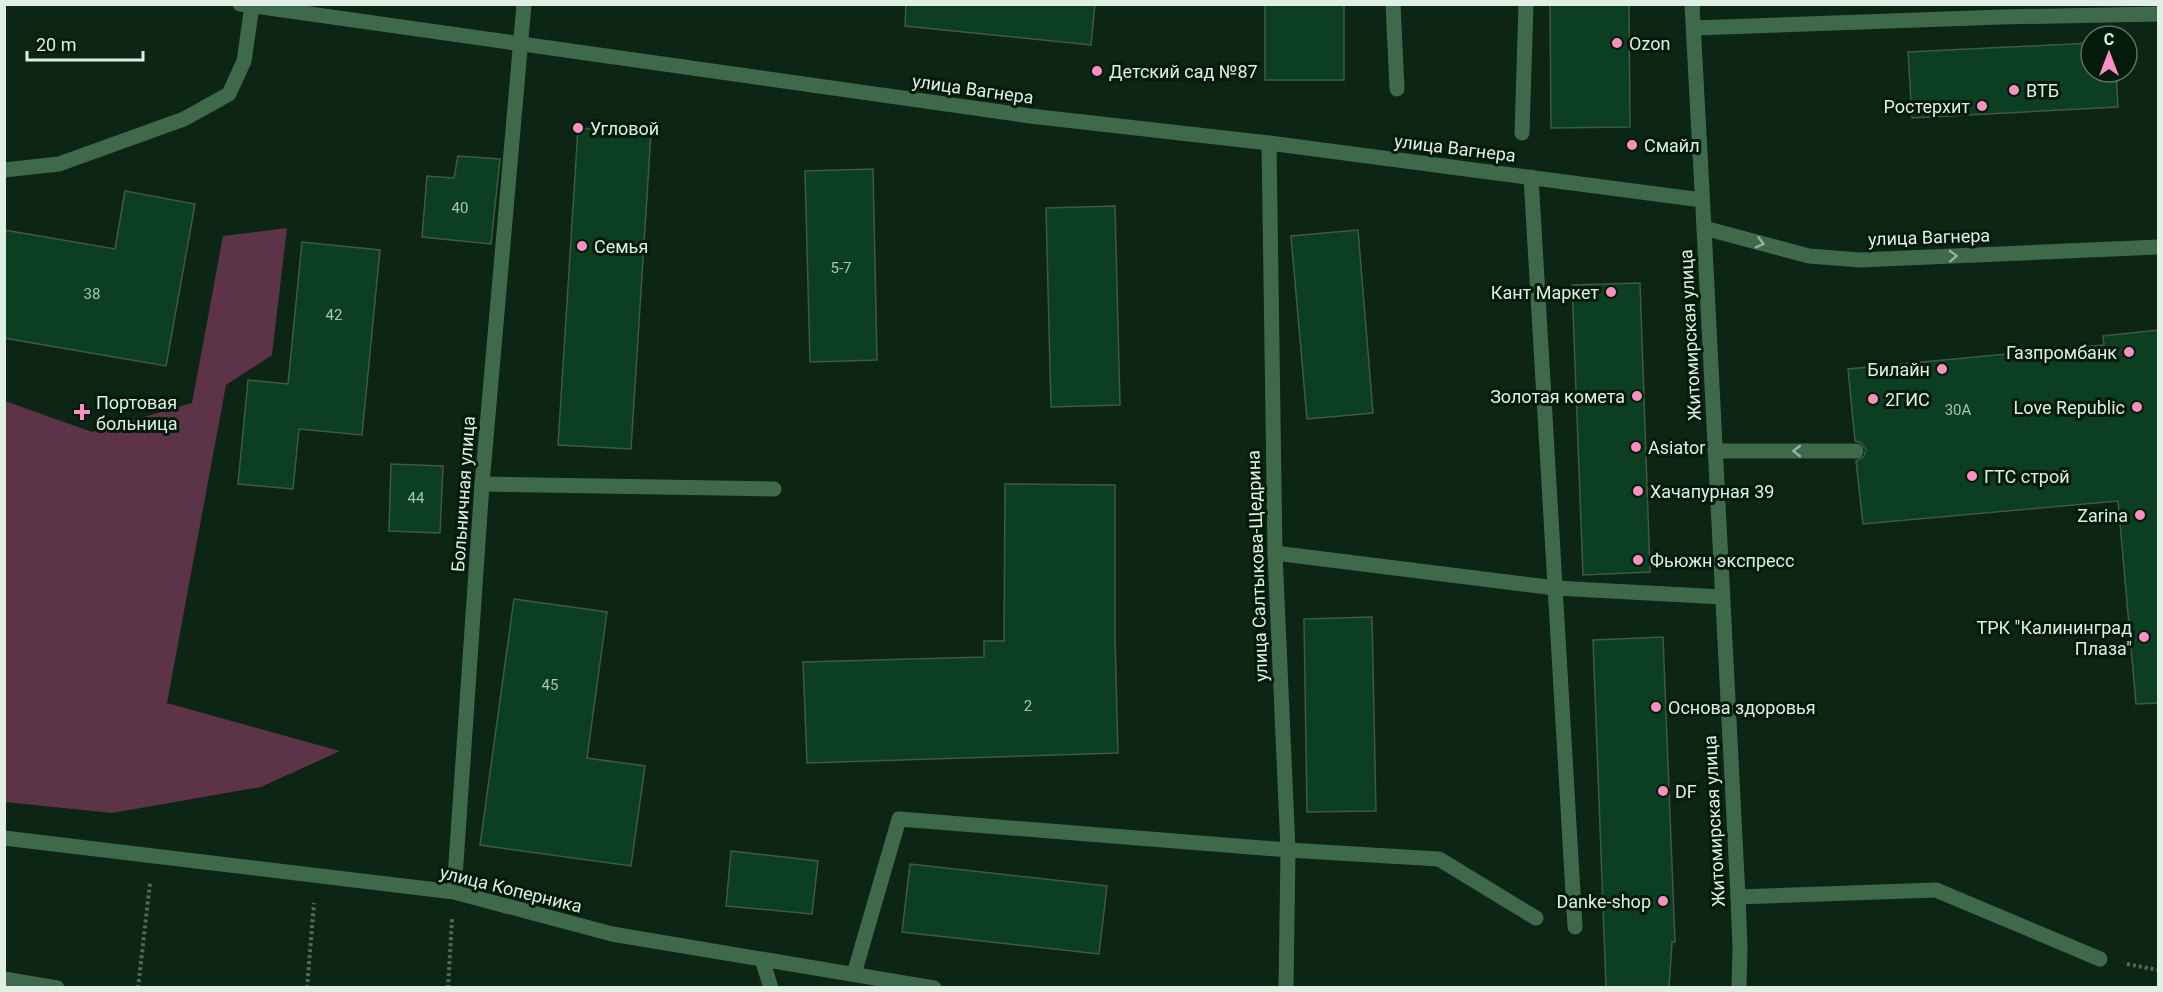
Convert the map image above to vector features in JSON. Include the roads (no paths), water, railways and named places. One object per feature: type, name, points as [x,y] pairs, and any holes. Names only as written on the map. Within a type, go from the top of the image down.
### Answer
[{"type":"street","name":"Больничная улица","points":[[454,892],[482,484],[524,4]]},
{"type":"street","points":[[1393,4],[1397,88]]},
{"type":"street","points":[[1522,133],[1526,4]]},
{"type":"street","name":"Житомирская улица","points":[[1692,4],[1738,897],[1739,987]]},
{"type":"street","name":"улица Вагнера","points":[[246,5],[1030,116],[1269,143],[1702,200]]},
{"type":"street","points":[[4,170],[59,164],[184,119],[229,94],[244,61],[246,5]]},
{"type":"street","points":[[1694,28],[2158,14]]},
{"type":"street","name":"улица Салтыкова-Щедрина","points":[[1269,143],[1275,554],[1288,850],[1286,987]]},
{"type":"street","points":[[1531,177],[1575,927]]},
{"type":"street","name":"улица Вагнера","points":[[1704,228],[1809,256],[1860,260],[2158,248]]},
{"type":"street","points":[[1715,451],[1856,451]]},
{"type":"street","points":[[482,484],[774,489]]},
{"type":"street","points":[[1275,554],[1555,588],[1722,597]]},
{"type":"street","points":[[854,974],[899,819],[1288,850],[1439,859],[1536,918]]},
{"type":"street","name":"улица Коперника","points":[[4,838],[454,892],[612,934],[934,987]]},
{"type":"street","points":[[1738,897],[1936,890],[2100,959]]},
{"type":"street","points":[[762,959],[771,987]]},
{"type":"street","points":[[4,979],[57,987]]},
{"type":"place","name":"Ozon","points":[[1617,43]]},
{"type":"place","name":"Детский сад №87","points":[[1097,71]]},
{"type":"place","name":"ВТБ","points":[[2014,90]]},
{"type":"place","name":"Ростерхит","points":[[1982,106]]},
{"type":"place","name":"Угловой","points":[[578,128]]},
{"type":"place","name":"Смайл","points":[[1632,145]]},
{"type":"place","name":"Семья","points":[[582,246]]},
{"type":"place","name":"Кант Маркет","points":[[1611,292]]},
{"type":"place","name":"Газпромбанк","points":[[2129,352]]},
{"type":"place","name":"Билайн","points":[[1942,369]]},
{"type":"place","name":"Золотая комета","points":[[1637,396]]},
{"type":"place","name":"2ГИС","points":[[1873,399]]},
{"type":"place","name":"Love Republic","points":[[2137,407]]},
{"type":"place","name":"Портовая больница","points":[[82,412]]},
{"type":"place","name":"Asiator","points":[[1636,447]]},
{"type":"place","name":"ГТС строй","points":[[1972,476]]},
{"type":"place","name":"Хачапурная 39","points":[[1638,491]]},
{"type":"place","name":"Zarina","points":[[2140,515]]},
{"type":"place","name":"Фьюжн экспресс","points":[[1638,560]]},
{"type":"place","name":"ТРК \"Калининград Плаза\"","points":[[2144,637]]},
{"type":"place","name":"Основа здоровья","points":[[1656,707]]},
{"type":"place","name":"DF","points":[[1663,791]]},
{"type":"place","name":"Danke-shop","points":[[1663,901]]}]
